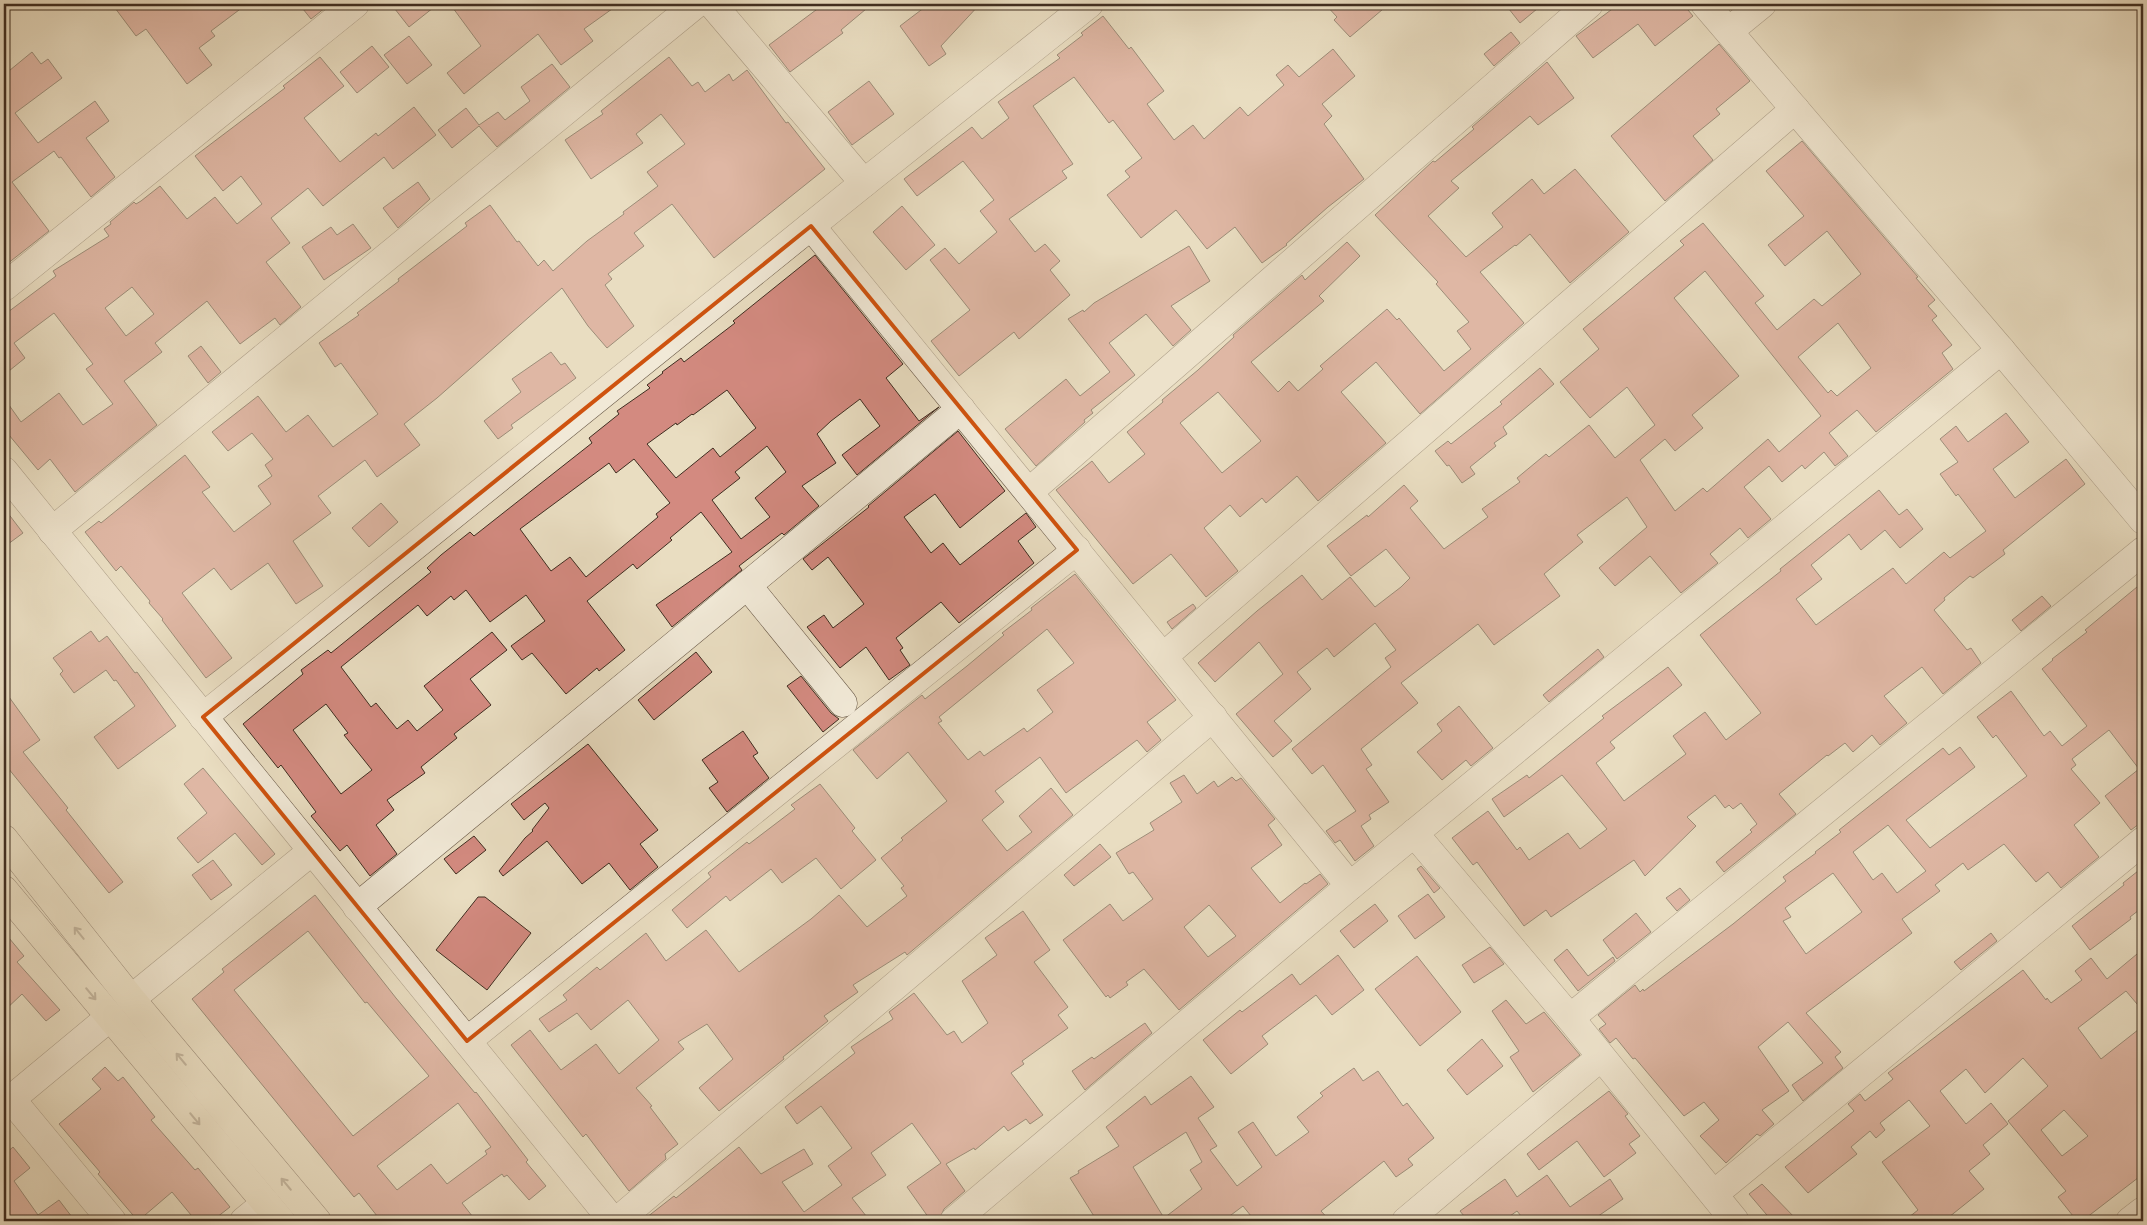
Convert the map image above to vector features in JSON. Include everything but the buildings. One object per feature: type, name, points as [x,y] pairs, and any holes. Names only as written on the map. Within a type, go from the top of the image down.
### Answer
[{"type":"main road","points":[[4,839],[131,999],[317,1221]]},
{"type":"main road","points":[[4,890],[273,1212]]},
{"type":"street","points":[[4,287],[355,4]]},
{"type":"street","points":[[52,532],[696,4]]},
{"type":"street","points":[[712,4],[864,183]]},
{"type":"street","points":[[203,717],[864,183],[1089,4]]},
{"type":"street","points":[[1029,492],[1590,4]]},
{"type":"street","points":[[1705,4],[2001,350],[2143,520]]},
{"type":"street","points":[[1729,31],[1762,4]]},
{"type":"street","points":[[1164,656],[1795,109]]},
{"type":"street","points":[[811,226],[1350,886]]},
{"type":"street","points":[[954,1221],[1350,886],[2001,350]]},
{"type":"street","points":[[357,906],[961,409]]},
{"type":"street","points":[[4,471],[613,1221]]},
{"type":"street","points":[[466,1041],[1077,550]]},
{"type":"street","points":[[1570,1018],[2143,551]]},
{"type":"street","points":[[747,585],[843,703]]},
{"type":"street","points":[[617,1221],[1213,718]]},
{"type":"street","points":[[1414,833],[1570,1018],[1735,1221]]},
{"type":"street","points":[[1714,1194],[2143,841]]},
{"type":"street","points":[[131,999],[312,851]]},
{"type":"street","points":[[110,1017],[7,1102],[112,1221]]},
{"type":"street","points":[[1406,1221],[1601,1057]]},
{"type":"street","points":[[2130,1221],[2143,1210]]},
{"type":"street","points":[[244,1221],[273,1212]]},
{"type":"highlighted area","points":[[811,226],[1077,550],[467,1041],[203,717]]}]
